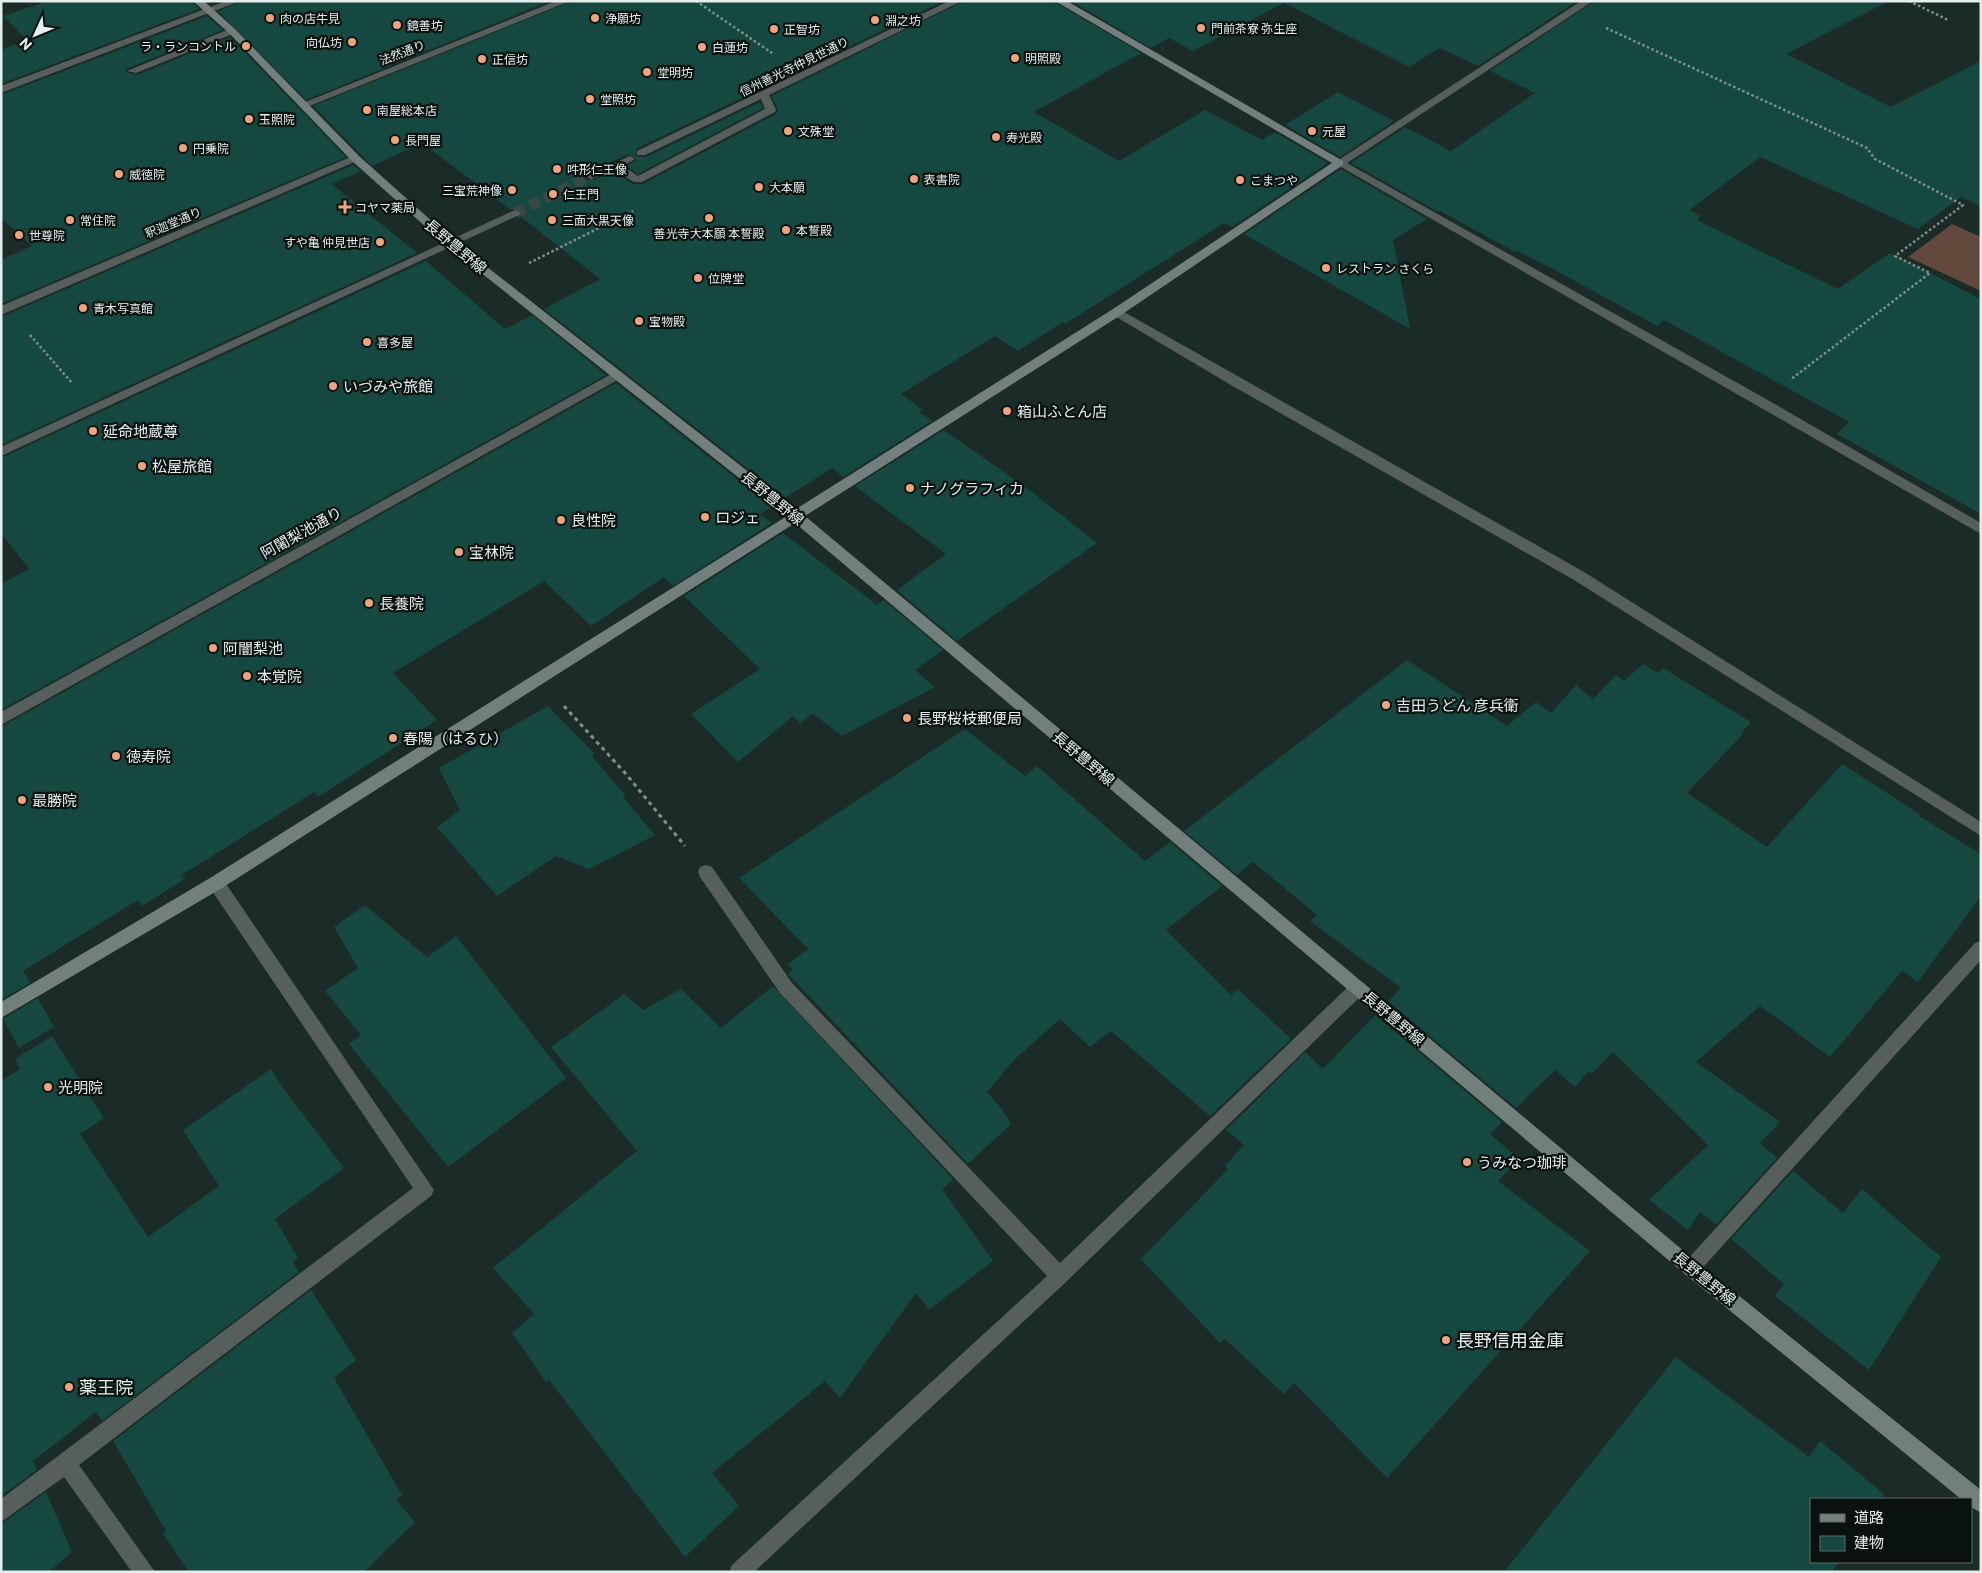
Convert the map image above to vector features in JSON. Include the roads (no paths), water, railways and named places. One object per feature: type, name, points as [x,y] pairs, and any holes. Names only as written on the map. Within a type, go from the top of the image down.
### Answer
[{"type":"main road","name":"長野豊野線","points":[[198,1],[232,31],[355,158],[450,243],[796,516],[1691,1268],[1981,1503]]},
{"type":"main road","points":[[1,1011],[216,883],[539,679],[1117,312],[1339,163],[1060,1]]},
{"type":"street","points":[[1,90],[235,1]]},
{"type":"street","name":"法然通り","points":[[303,105],[565,1]]},
{"type":"street","name":"信州善光寺仲見世通り","points":[[641,153],[957,1]]},
{"type":"street","points":[[1588,1],[1339,163],[1762,402],[1981,529]]},
{"type":"street","points":[[132,71],[232,31]]},
{"type":"street","points":[[615,166],[638,180],[771,110],[764,95]]},
{"type":"street","name":"釈迦堂通り","points":[[4,310],[355,158]]},
{"type":"street","points":[[591,176],[630,159]]},
{"type":"street","points":[[1,452],[515,213]]},
{"type":"street","points":[[1117,312],[1579,576],[1981,830]]},
{"type":"street","name":"阿闍梨池通り","points":[[1,719],[618,375]]},
{"type":"street","points":[[706,872],[786,988],[1060,1276]]},
{"type":"street","points":[[1,1512],[425,1190],[216,883]]},
{"type":"street","points":[[1691,1268],[1981,948]]},
{"type":"street","points":[[739,1572],[1060,1276],[1358,988]]},
{"type":"street","points":[[66,1463],[145,1572]]},
{"type":"tunnel","points":[[515,213],[591,176]]},
{"type":"place","name":"肉の店牛見","points":[[270,18]]},
{"type":"place","name":"浄願坊","points":[[595,18]]},
{"type":"place","name":"淵之坊","points":[[875,20]]},
{"type":"place","name":"鏡善坊","points":[[397,25]]},
{"type":"place","name":"門前茶寮 弥生座","points":[[1201,28]]},
{"type":"place","name":"正智坊","points":[[774,29]]},
{"type":"place","name":"向仏坊","points":[[352,42]]},
{"type":"place","name":"ラ・ランコントル","points":[[246,46]]},
{"type":"place","name":"白蓮坊","points":[[702,47]]},
{"type":"place","name":"明照殿","points":[[1015,58]]},
{"type":"place","name":"正信坊","points":[[482,59]]},
{"type":"place","name":"堂明坊","points":[[647,72]]},
{"type":"place","name":"堂照坊","points":[[590,99]]},
{"type":"place","name":"南屋総本店","points":[[367,110]]},
{"type":"place","name":"玉照院","points":[[249,119]]},
{"type":"place","name":"文殊堂","points":[[788,131]]},
{"type":"place","name":"元屋","points":[[1312,131]]},
{"type":"place","name":"寿光殿","points":[[996,137]]},
{"type":"place","name":"長門屋","points":[[395,140]]},
{"type":"place","name":"円乗院","points":[[183,148]]},
{"type":"place","name":"吽形仁王像","points":[[557,169]]},
{"type":"place","name":"威徳院","points":[[119,174]]},
{"type":"place","name":"表書院","points":[[914,179]]},
{"type":"place","name":"こまつや","points":[[1240,180]]},
{"type":"place","name":"大本願","points":[[759,187]]},
{"type":"place","name":"三宝荒神像","points":[[512,190]]},
{"type":"place","name":"仁王門","points":[[553,194]]},
{"type":"place","name":"コヤマ薬局","points":[[345,207]]},
{"type":"place","name":"善光寺大本願 本誓殿","points":[[709,218]]},
{"type":"place","name":"常住院","points":[[70,220]]},
{"type":"place","name":"三面大黒天像","points":[[552,220]]},
{"type":"place","name":"本誓殿","points":[[786,230]]},
{"type":"place","name":"世尊院","points":[[19,235]]},
{"type":"place","name":"すや亀 仲見世店","points":[[380,242]]},
{"type":"place","name":"レストラン さくら","points":[[1326,268]]},
{"type":"place","name":"位牌堂","points":[[698,278]]},
{"type":"place","name":"青木写真館","points":[[83,308]]},
{"type":"place","name":"宝物殿","points":[[639,321]]},
{"type":"place","name":"喜多屋","points":[[367,342]]},
{"type":"place","name":"いづみや旅館","points":[[333,386]]},
{"type":"place","name":"箱山ふとん店","points":[[1007,411]]},
{"type":"place","name":"延命地蔵尊","points":[[93,431]]},
{"type":"place","name":"松屋旅館","points":[[142,466]]},
{"type":"place","name":"ナノグラフィカ","points":[[910,488]]},
{"type":"place","name":"ロジェ","points":[[705,517]]},
{"type":"place","name":"良性院","points":[[561,520]]},
{"type":"place","name":"宝林院","points":[[459,552]]},
{"type":"place","name":"長養院","points":[[369,603]]},
{"type":"place","name":"阿闇梨池","points":[[213,648]]},
{"type":"place","name":"本覚院","points":[[247,676]]},
{"type":"place","name":"吉田うどん 彦兵衛","points":[[1386,705]]},
{"type":"place","name":"長野桜枝郵便局","points":[[907,718]]},
{"type":"place","name":"春陽（はるひ）","points":[[393,738]]},
{"type":"place","name":"徳寿院","points":[[116,756]]},
{"type":"place","name":"最勝院","points":[[22,800]]},
{"type":"place","name":"光明院","points":[[48,1087]]},
{"type":"place","name":"うみなつ珈琲","points":[[1467,1162]]},
{"type":"place","name":"長野信用金庫","points":[[1446,1340]]},
{"type":"place","name":"薬王院","points":[[69,1387]]}]
